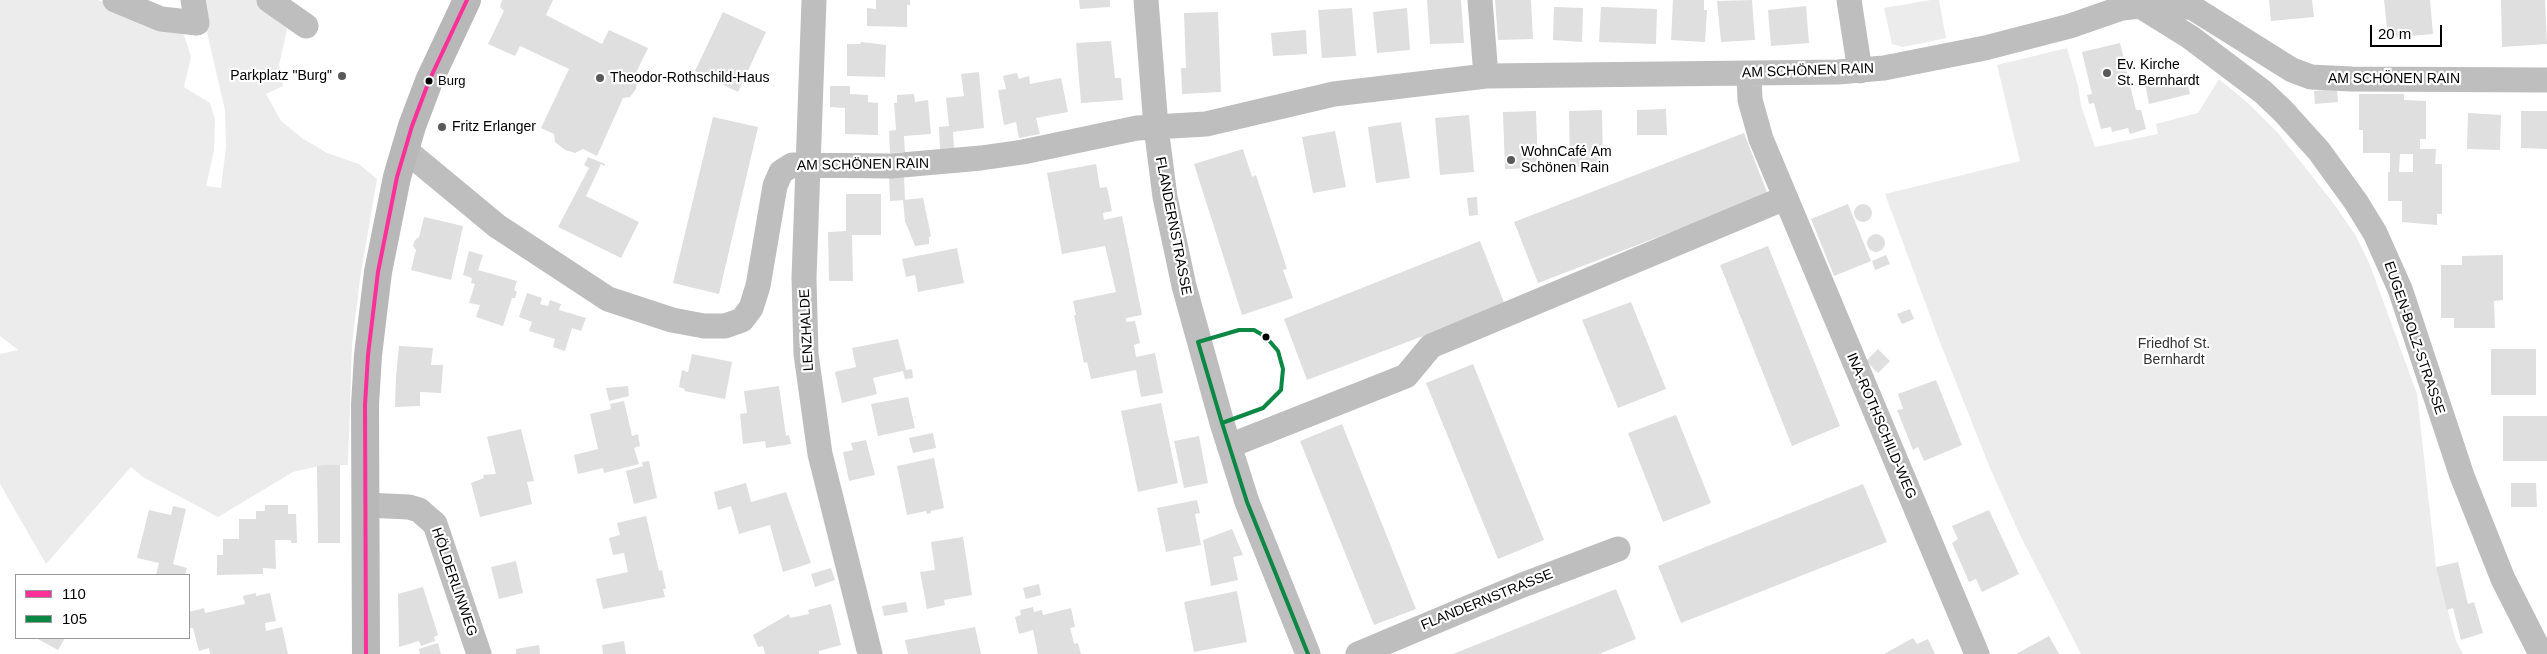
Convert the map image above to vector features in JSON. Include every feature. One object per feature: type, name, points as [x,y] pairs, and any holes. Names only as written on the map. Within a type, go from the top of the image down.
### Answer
[{"type":"street","points":[[116,0],[161,19],[195,12]]},
{"type":"street","points":[[269,0],[306,26]]},
{"type":"street","points":[[366,654],[365,405],[373,307],[385,237],[404,149],[420,104],[468,0]]},
{"type":"street","name":"LENZHALDE","points":[[814,0],[804,305],[814,415],[824,474],[870,654]]},
{"type":"street","name":"FLANDERNSTRASSE","points":[[1146,0],[1156,127],[1165,197],[1184,286],[1229,446],[1267,555],[1308,654]]},
{"type":"street","points":[[1480,0],[1486,76]]},
{"type":"street","points":[[1849,0],[1860,71]]},
{"type":"street","name":"AM SCHÖNEN RAIN","points":[[404,149],[497,226],[608,299],[672,320],[716,326],[735,324],[747,314],[758,286],[777,178],[785,168],[808,165],[891,166],[934,164],[1023,152],[1120,131],[1206,124],[1334,94],[1486,76],[1589,73],[1749,74],[1860,71],[1951,56],[2070,26],[2127,5],[2174,5],[2192,8],[2292,70],[2316,78],[2547,80]]},
{"type":"street","name":"EUGEN-BOLZ-STRASSE","points":[[2127,5],[2190,37],[2263,92],[2313,144],[2356,202],[2375,233],[2400,289],[2462,476],[2502,579],[2541,654]]},
{"type":"street","name":"INA-ROTHSCHILD-WEG","points":[[1749,74],[1750,100],[1754,118],[1785,198],[1976,654]]},
{"type":"street","points":[[1229,446],[1406,376],[1431,346],[1785,198]]},
{"type":"street","name":"HÖLDERLINWEG","points":[[365,505],[409,506],[419,510],[435,524],[479,654]]},
{"type":"street","name":"FLANDERNSTRASSE","points":[[1358,654],[1520,586],[1618,549]]},
{"type":"green space","points":[[0,0],[98,0],[184,35],[191,57],[184,87],[210,103],[215,120],[214,151],[206,186],[221,188],[226,147],[225,110],[203,15],[204,0],[257,0],[286,23],[287,30],[279,65],[283,86],[266,94],[281,121],[302,138],[327,153],[359,164],[377,179],[360,279],[352,345],[348,465],[324,465],[293,472],[218,517],[143,477],[131,467],[46,564],[0,484],[0,354],[18,350],[0,336]]},
{"type":"green space","points":[[1939,0],[1946,38],[1903,47],[1892,44],[1884,8]]},
{"type":"green space","name":"Friedhof St. Bernhardt","points":[[2067,48],[2078,86],[2081,105],[2095,147],[2158,134],[2156,124],[2198,113],[2219,79],[2249,104],[2278,133],[2334,204],[2356,236],[2370,265],[2417,394],[2436,567],[2456,641],[2463,654],[2081,654],[2020,535],[1990,468],[1938,337],[1885,194],[2020,161],[1997,65]]},
{"type":"building","name":"Theodor-Rothschild-Haus","points":[[502,0],[553,0],[546,15],[602,44],[609,30],[648,48],[634,77],[637,81],[636,89],[630,97],[623,98],[597,156],[583,149],[575,153],[565,150],[555,142],[554,134],[541,128],[569,69],[520,46],[515,56],[488,44],[504,11],[500,7]]},
{"type":"building","points":[[876,0],[910,0],[910,5],[907,5],[907,27],[867,26],[867,8],[876,9]]},
{"type":"building","points":[[1079,0],[1110,0],[1110,7],[1080,9]]},
{"type":"building","points":[[1427,0],[1461,0],[1464,43],[1430,44]]},
{"type":"building","points":[[1495,0],[1531,0],[1533,39],[1498,40]]},
{"type":"building","points":[[1673,0],[1704,0],[1704,10],[1707,10],[1705,42],[1671,40]]},
{"type":"building","points":[[1752,0],[1755,40],[1721,42],[1717,1]]},
{"type":"building","points":[[2269,0],[2312,0],[2314,17],[2271,21]]},
{"type":"building","points":[[2384,0],[2430,0],[2433,34],[2388,38]]},
{"type":"building","points":[[2501,0],[2545,0],[2547,44],[2502,47]]},
{"type":"building","points":[[1806,6],[1809,43],[1771,46],[1768,10]]},
{"type":"building","points":[[1554,7],[1583,8],[1582,42],[1553,40]]},
{"type":"building","points":[[1601,7],[1657,9],[1656,44],[1599,42]]},
{"type":"building","points":[[1352,8],[1356,56],[1322,58],[1318,10]]},
{"type":"building","points":[[1407,8],[1410,50],[1377,53],[1373,12]]},
{"type":"building","points":[[723,12],[766,32],[738,92],[695,71]]},
{"type":"building","points":[[1218,12],[1221,92],[1182,94],[1181,68],[1186,68],[1184,13]]},
{"type":"building","points":[[1306,30],[1307,54],[1273,56],[1271,33]]},
{"type":"building","points":[[1111,41],[1115,78],[1121,78],[1123,100],[1081,103],[1076,43]]},
{"type":"building","points":[[861,42],[886,45],[885,77],[847,76],[847,44],[860,44]]},
{"type":"building","name":"Ev. Kirche St. Bernhardt","points":[[2120,43],[2136,110],[2141,110],[2146,129],[2130,134],[2128,128],[2112,132],[2111,127],[2101,129],[2094,103],[2089,104],[2087,95],[2092,94],[2082,52]]},
{"type":"building","points":[[979,72],[984,128],[953,132],[954,149],[940,149],[939,127],[949,126],[946,98],[964,96],[961,74]]},
{"type":"building","points":[[1017,73],[1019,79],[1029,76],[1030,84],[1061,78],[1068,112],[1036,118],[1040,134],[1019,138],[1016,122],[1004,125],[998,90],[1006,89],[1003,76]]},
{"type":"building","points":[[2185,74],[2190,94],[2149,104],[2145,83]]},
{"type":"building","points":[[830,86],[850,86],[850,94],[868,95],[868,102],[878,103],[878,135],[845,134],[845,108],[830,107]]},
{"type":"building","points":[[2337,89],[2338,102],[2315,104],[2314,91]]},
{"type":"building","points":[[914,94],[915,102],[928,100],[931,134],[904,136],[905,152],[890,153],[889,131],[896,130],[894,103],[897,103],[897,95]]},
{"type":"building","points":[[2359,94],[2404,94],[2404,100],[2426,101],[2426,139],[2420,139],[2420,149],[2436,149],[2435,164],[2442,164],[2442,214],[2437,214],[2437,225],[2402,222],[2402,201],[2388,201],[2390,153],[2363,153],[2363,130],[2359,130]],"holes":[[[2400,154],[2413,154],[2413,172],[2399,172]]]},
{"type":"building","points":[[1666,109],[1667,135],[1637,135],[1637,110]]},
{"type":"building","points":[[1602,110],[1603,167],[1570,167],[1569,111]]},
{"type":"building","points":[[1536,111],[1538,168],[1505,169],[1503,112]]},
{"type":"building","points":[[2521,111],[2547,111],[2547,149],[2521,148]]},
{"type":"building","points":[[2468,113],[2501,115],[2500,150],[2467,149]]},
{"type":"building","points":[[1469,115],[1474,172],[1440,175],[1435,118]]},
{"type":"building","points":[[713,117],[758,127],[719,294],[673,283]]},
{"type":"building","points":[[1401,122],[1410,178],[1376,183],[1368,127]]},
{"type":"building","points":[[1335,131],[1346,187],[1313,193],[1302,137]]},
{"type":"building","points":[[1744,133],[1768,195],[1538,283],[1514,222]]},
{"type":"building","points":[[1243,149],[1252,177],[1256,175],[1287,269],[1283,270],[1293,298],[1242,315],[1194,164]]},
{"type":"building","points":[[588,157],[605,164],[604,166],[601,164],[586,196],[639,222],[621,258],[558,227],[589,168],[584,165]]},
{"type":"building","points":[[1096,164],[1100,188],[1107,187],[1112,211],[1103,213],[1104,220],[1122,216],[1142,315],[1126,318],[1126,322],[1135,321],[1140,343],[1134,345],[1136,357],[1155,353],[1163,393],[1141,397],[1136,370],[1091,379],[1087,362],[1084,363],[1073,301],[1116,292],[1105,246],[1062,254],[1047,173]]},
{"type":"building","points":[[904,175],[905,200],[890,201],[889,176]]},
{"type":"building","points":[[846,194],[881,194],[881,235],[852,235],[853,281],[829,281],[828,232],[846,231]]},
{"type":"building","points":[[1477,197],[1478,215],[1469,216],[1467,198]]},
{"type":"building","points":[[923,198],[931,236],[929,237],[929,244],[915,246],[905,221],[903,200]]},
{"type":"building","points":[[1848,204],[1871,261],[1834,276],[1811,219]]},
{"type":"building","points":[[1863,204],[1869,207],[1872,213],[1869,219],[1863,222],[1857,219],[1854,213],[1857,207]]},
{"type":"building","points":[[424,217],[463,226],[451,280],[411,270],[416,250],[413,246],[415,240],[419,237]]},
{"type":"building","points":[[1876,234],[1882,237],[1885,243],[1882,249],[1876,252],[1870,249],[1867,243],[1870,237]]},
{"type":"building","points":[[1480,241],[1505,305],[1307,380],[1284,319]]},
{"type":"building","points":[[1768,246],[1840,426],[1792,446],[1720,265]]},
{"type":"building","points":[[957,248],[964,283],[918,292],[915,275],[906,277],[902,259]]},
{"type":"building","points":[[469,251],[483,255],[478,270],[517,281],[514,290],[517,292],[515,298],[512,298],[503,326],[476,317],[480,305],[469,303],[475,284],[471,283],[472,278],[463,275]]},
{"type":"building","points":[[1886,255],[1890,264],[1875,270],[1872,261]]},
{"type":"building","points":[[2503,255],[2503,300],[2494,301],[2495,328],[2454,328],[2454,318],[2441,318],[2441,265],[2462,265],[2462,256]]},
{"type":"building","points":[[527,293],[542,298],[540,304],[548,306],[550,300],[561,304],[559,310],[586,318],[581,331],[572,328],[565,351],[553,347],[555,339],[529,331],[532,322],[519,317]]},
{"type":"building","points":[[1631,302],[1666,389],[1618,408],[1582,320]]},
{"type":"building","points":[[1910,309],[1914,319],[1902,324],[1897,314]]},
{"type":"building","points":[[898,339],[906,370],[912,369],[913,378],[905,379],[903,371],[873,378],[877,394],[842,403],[835,372],[856,367],[852,348]]},
{"type":"building","points":[[399,346],[433,348],[431,365],[443,365],[441,393],[420,392],[420,406],[395,407]]},
{"type":"building","points":[[1878,349],[1890,361],[1878,373],[1866,361]]},
{"type":"building","points":[[2491,349],[2536,349],[2536,395],[2491,395]]},
{"type":"building","points":[[692,354],[732,362],[725,399],[684,391],[685,389],[679,387],[682,370],[688,372]]},
{"type":"building","points":[[1473,364],[1544,540],[1498,559],[1426,383]]},
{"type":"building","points":[[1936,380],[1962,445],[1924,461],[1918,447],[1913,450],[1897,410],[1903,409],[1898,394]]},
{"type":"building","points":[[628,386],[629,396],[609,401],[606,388]]},
{"type":"building","points":[[779,386],[786,436],[789,435],[791,444],[766,448],[765,441],[743,444],[740,414],[747,413],[744,391]]},
{"type":"building","points":[[908,397],[915,428],[878,436],[871,404]]},
{"type":"building","points":[[624,401],[632,436],[638,434],[640,446],[634,448],[639,464],[604,473],[603,468],[578,474],[574,455],[598,449],[590,414],[611,409],[610,404]]},
{"type":"building","points":[[1161,403],[1178,483],[1138,492],[1121,411]]},
{"type":"building","points":[[1676,415],[1711,503],[1663,522],[1628,433]]},
{"type":"building","points":[[2503,416],[2547,416],[2547,461],[2503,461]]},
{"type":"building","points":[[1342,424],[1416,609],[1374,625],[1300,441]]},
{"type":"building","points":[[521,429],[534,481],[527,482],[532,504],[480,517],[471,483],[484,478],[483,475],[496,474],[487,437]]},
{"type":"building","points":[[933,433],[936,448],[913,453],[909,438]]},
{"type":"building","points":[[1199,436],[1208,483],[1184,488],[1174,441]]},
{"type":"building","points":[[866,440],[875,475],[849,481],[843,452],[853,450],[851,443]]},
{"type":"building","points":[[934,458],[944,508],[927,514],[926,511],[907,515],[897,466]]},
{"type":"building","points":[[649,461],[657,498],[634,504],[626,471],[643,466],[642,462]]},
{"type":"building","points":[[340,465],[340,543],[318,543],[317,466]]},
{"type":"building","points":[[746,483],[751,502],[786,492],[811,563],[783,572],[770,525],[739,534],[731,506],[718,510],[714,492]]},
{"type":"building","points":[[2511,483],[2536,483],[2537,507],[2511,507]]},
{"type":"building","points":[[1863,484],[1887,542],[1681,623],[1658,566]]},
{"type":"building","points":[[1197,500],[1200,513],[1195,514],[1201,545],[1166,552],[1157,508]]},
{"type":"building","points":[[265,505],[288,505],[288,514],[296,514],[297,543],[291,543],[291,540],[275,540],[276,569],[263,568],[263,574],[217,575],[217,555],[223,555],[223,539],[239,539],[239,519],[256,519],[256,511],[265,511]]},
{"type":"building","points":[[173,506],[186,509],[173,564],[187,568],[185,574],[156,574],[159,563],[137,558],[149,510],[171,515]]},
{"type":"building","points":[[1989,510],[2019,574],[1982,592],[1976,579],[1969,582],[1952,543],[1958,539],[1952,526]]},
{"type":"building","points":[[646,516],[659,571],[662,570],[666,589],[663,589],[665,597],[603,609],[596,579],[628,572],[624,553],[613,555],[609,538],[620,535],[617,523]]},
{"type":"building","points":[[1232,529],[1243,555],[1233,557],[1238,580],[1211,586],[1203,540]]},
{"type":"building","points":[[963,537],[972,595],[944,600],[945,605],[927,609],[920,572],[935,570],[931,542]]},
{"type":"building","points":[[516,561],[523,593],[499,599],[491,567]]},
{"type":"building","points":[[2458,562],[2468,604],[2474,602],[2483,633],[2461,640],[2453,608],[2447,610],[2436,567]]},
{"type":"building","points":[[831,568],[835,580],[815,587],[811,574]]},
{"type":"building","points":[[1039,584],[1041,595],[1026,599],[1023,588]]},
{"type":"building","points":[[423,587],[438,635],[434,637],[435,641],[421,646],[419,641],[399,647],[398,594]]},
{"type":"building","points":[[1616,589],[1636,639],[1599,654],[1453,654]]},
{"type":"building","points":[[1237,591],[1247,642],[1194,652],[1184,602]]},
{"type":"building","points":[[256,593],[256,596],[270,593],[276,621],[265,623],[266,631],[282,627],[288,654],[210,654],[209,648],[199,651],[193,628],[190,628],[190,612],[204,608],[205,613],[245,604],[243,596]]},
{"type":"building","points":[[906,602],[908,612],[884,616],[882,606]]},
{"type":"building","points":[[831,604],[841,645],[819,651],[819,654],[765,654],[763,646],[758,647],[753,635],[789,614],[790,618],[809,614],[808,610]]},
{"type":"building","points":[[1033,607],[1034,612],[1042,610],[1043,615],[1071,608],[1075,627],[1070,628],[1074,644],[1078,643],[1081,654],[1038,654],[1033,630],[1019,634],[1015,617],[1021,615],[1020,610]]},
{"type":"building","points":[[975,627],[981,654],[908,654],[905,640]]},
{"type":"building","points":[[2049,636],[2059,654],[2016,654]]},
{"type":"building","points":[[1913,638],[1917,644],[1928,639],[1935,654],[1884,654]]},
{"type":"building","points":[[38,639],[64,639],[58,650]]},
{"type":"building","points":[[624,641],[626,654],[603,654],[602,645]]},
{"type":"building","points":[[438,643],[441,654],[420,654],[419,649]]},
{"type":"building","points":[[539,645],[540,654],[516,654],[516,649]]},
{"type":"transit line","name":"110","points":[[366,654],[365,405],[368,355],[378,272],[397,177],[412,126],[429,81],[467,0]]},
{"type":"transit line","name":"105","points":[[1239,330],[1254,330],[1266,337],[1278,351],[1283,369],[1281,390],[1263,408],[1222,423],[1198,342],[1239,330]]},
{"type":"transit line","name":"105","points":[[1222,423],[1247,502],[1308,654]]},
{"type":"place","name":"Ev. Kirche St. Bernhardt","points":[[2107,73]]},
{"type":"place","name":"Parkplatz \"Burg\"","points":[[342,76]]},
{"type":"place","name":"Theodor-Rothschild-Haus","points":[[600,78]]},
{"type":"place","name":"Burg","points":[[429,81]]},
{"type":"place","name":"Fritz Erlanger","points":[[442,127]]},
{"type":"place","name":"WohnCafé Am Schönen Rain","points":[[1511,160]]}]
